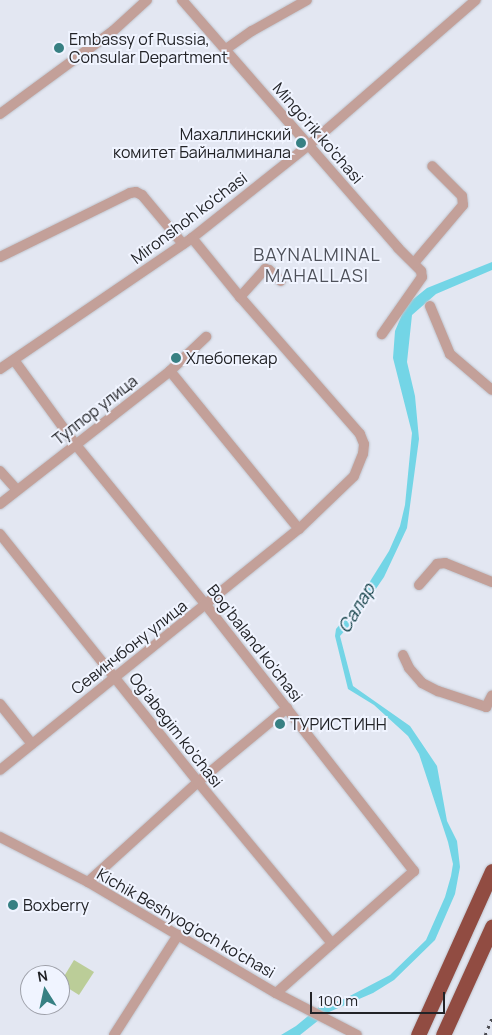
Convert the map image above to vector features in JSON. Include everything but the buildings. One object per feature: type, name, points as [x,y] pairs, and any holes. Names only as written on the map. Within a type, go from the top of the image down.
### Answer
[{"type":"highway","points":[[418,1035],[492,871]]},
{"type":"highway","points":[[443,1035],[492,927]]},
{"type":"street","points":[[0,114],[113,31],[147,0]]},
{"type":"street","name":"Mingo'rik ko'chasi","points":[[182,0],[414,263]]},
{"type":"street","points":[[226,50],[252,31],[307,0]]},
{"type":"street","name":"Mironshoh ko'chasi","points":[[0,369],[192,238],[309,145],[476,0]]},
{"type":"street","points":[[382,334],[423,274],[414,263],[463,205],[462,196],[432,166]]},
{"type":"street","points":[[0,257],[130,193],[136,192],[142,196],[182,244]]},
{"type":"street","points":[[192,238],[240,297],[265,269],[269,270],[281,281]]},
{"type":"street","name":"Севинчбону улица","points":[[0,770],[114,676],[206,605],[299,529],[354,476],[364,454],[364,444],[360,434],[240,297]]},
{"type":"street","points":[[430,306],[450,354],[492,390]]},
{"type":"street","name":"Тулпор улица","points":[[0,504],[170,371],[206,337]]},
{"type":"street","name":"Bog'baland ko'chasi","points":[[14,360],[76,445],[206,605],[414,871],[331,942],[276,993]]},
{"type":"street","points":[[170,371],[299,529]]},
{"type":"street","points":[[0,471],[17,490]]},
{"type":"street","name":"Og'abegim ko'chasi","points":[[0,534],[198,782],[331,942]]},
{"type":"street","points":[[419,584],[437,564],[445,563],[492,582]]},
{"type":"street","points":[[403,655],[409,668],[422,682],[438,691],[486,707],[492,695]]},
{"type":"street","points":[[0,704],[32,744]]},
{"type":"street","points":[[88,882],[198,782],[287,708]]},
{"type":"street","name":"Kichik Beshyog'och ko'chasi","points":[[0,837],[88,882],[276,993],[357,1035]]},
{"type":"street","points":[[116,1035],[178,935]]},
{"type":"green space","points":[[74,960],[94,972],[79,995],[70,989],[70,967]]},
{"type":"water","name":"Салар","points":[[492,262],[492,270],[436,294],[412,315],[407,362],[415,396],[419,439],[407,528],[384,577],[356,618],[340,636],[353,686],[410,726],[437,766],[447,821],[457,841],[460,867],[455,894],[435,940],[394,980],[373,993],[329,1012],[300,1035],[281,1035],[296,1026],[319,1007],[344,999],[390,975],[426,940],[445,897],[451,876],[453,864],[448,842],[419,754],[408,736],[374,705],[348,689],[335,636],[336,629],[354,607],[389,551],[400,526],[405,505],[412,433],[393,358],[395,331],[406,305],[427,288]]},
{"type":"railway","points":[[485,1035],[492,1018]]},
{"type":"place","name":"Embassy of Russia, Consular Department","points":[[59,48]]},
{"type":"place","name":"Махаллинский комитет Байналминала","points":[[301,143]]},
{"type":"place","name":"Хлебопекар","points":[[176,358]]},
{"type":"place","name":"ТУРИСТ ИНН","points":[[280,724]]},
{"type":"place","name":"Boxberry","points":[[13,905]]},
{"type":"district","name":"BAYNALMINAL MAHALLASI","points":[[317,265]]}]
